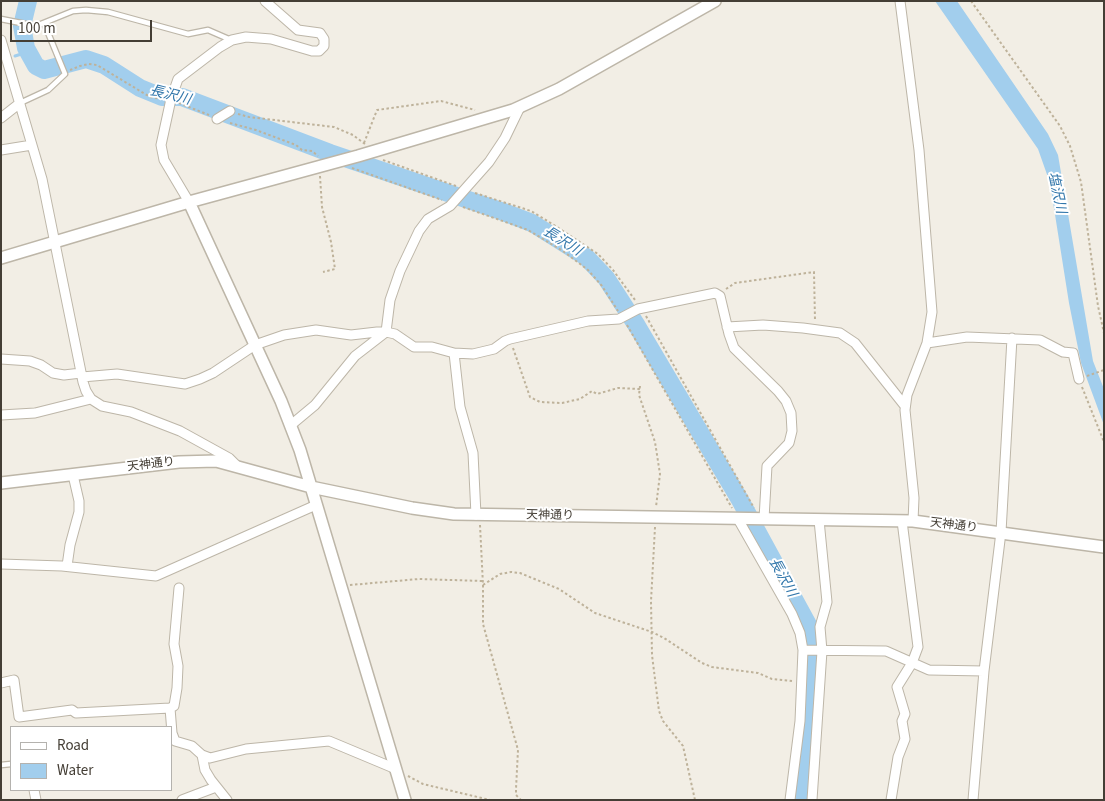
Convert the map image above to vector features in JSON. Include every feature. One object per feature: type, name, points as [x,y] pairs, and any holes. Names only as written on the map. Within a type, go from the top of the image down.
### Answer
[{"type":"street","points":[[265,1],[298,30],[320,33],[324,39],[324,46],[319,50],[312,50],[272,39],[246,37],[232,40],[220,47],[178,78],[161,145],[164,160],[189,202],[281,401],[290,425],[311,487],[405,800]]},
{"type":"street","points":[[1,258],[189,202],[327,164],[364,150],[520,107],[559,90],[715,1]]},
{"type":"street","points":[[890,800],[898,757],[905,739],[902,720],[905,714],[897,687],[912,662],[918,647],[907,521],[914,498],[905,406],[907,395],[927,343],[932,312],[919,150],[900,1]]},
{"type":"street","points":[[1,40],[42,179],[81,375],[86,391],[91,399],[102,406],[131,412],[180,431],[229,458],[237,466]]},
{"type":"street","points":[[1,118],[20,103]]},
{"type":"street","points":[[290,425],[315,405],[355,356],[386,332],[393,293],[400,271],[419,231],[428,219],[453,203],[489,162],[520,107]]},
{"type":"street","points":[[217,118],[230,111]]},
{"type":"street","points":[[1,150],[32,145]]},
{"type":"street","points":[[1,359],[30,361],[52,373],[64,375],[117,374],[185,384],[213,373],[255,345],[284,334],[309,330],[350,335],[386,332],[395,334],[414,347],[473,354],[494,349],[505,341],[588,321],[619,319],[640,309],[715,293],[720,296],[734,348],[778,391],[786,401],[791,413],[792,431],[789,443],[767,466],[761,519]]},
{"type":"street","points":[[727,327],[763,325],[840,333],[855,343],[905,406]]},
{"type":"street","points":[[927,343],[967,337],[1040,340],[1063,352],[1073,353],[1081,378]]},
{"type":"street","points":[[973,800],[984,672],[1000,532],[1012,338]]},
{"type":"street","points":[[454,353],[460,407],[473,453],[478,515]]},
{"type":"street","points":[[1,415],[35,413],[91,399]]},
{"type":"street","name":"天神通り","points":[[1,483],[200,460],[216,461],[311,487],[412,508],[478,515],[907,521],[1104,547]]},
{"type":"street","points":[[67,566],[79,507],[73,475]]},
{"type":"street","points":[[1,564],[67,566],[156,576],[316,505]]},
{"type":"street","points":[[738,519],[792,614],[800,632],[804,650],[800,721],[790,800]]},
{"type":"street","points":[[812,800],[822,651],[820,627],[827,602],[819,520]]},
{"type":"street","points":[[19,717],[72,710],[76,713],[170,708],[174,706],[178,666],[174,644],[179,588]]},
{"type":"street","points":[[804,650],[886,651],[929,670],[984,672]]},
{"type":"street","points":[[1,682],[14,680],[21,726]]},
{"type":"street","points":[[170,708],[171,726]]},
{"type":"street","points":[[172,733],[174,741],[192,746],[202,756],[210,758],[246,749],[329,741],[396,769]]},
{"type":"street","points":[[202,756],[205,770],[216,787],[228,800]]},
{"type":"street","points":[[182,800],[216,787]]},
{"type":"lane","points":[[1,19],[36,26],[73,11],[108,12],[188,34],[208,30],[232,40]]},
{"type":"lane","points":[[20,103],[48,90],[64,72],[44,23]]},
{"type":"path","points":[[971,1],[1060,126],[1070,146],[1081,182],[1098,306],[1104,333]]},
{"type":"path","points":[[64,72],[89,64],[98,65],[150,97],[172,96],[217,118],[256,130],[302,150],[312,151],[327,164],[453,203],[528,230],[563,251],[588,270],[602,286],[623,317],[738,519]]},
{"type":"path","points":[[364,150],[377,110],[441,101],[474,109],[488,117]]},
{"type":"path","points":[[230,111],[249,118],[334,127],[353,135],[364,150],[388,162],[464,191],[531,211],[598,254],[613,270],[640,309],[761,519]]},
{"type":"path","points":[[322,272],[335,269],[331,242],[322,207],[327,164]]},
{"type":"path","points":[[718,295],[735,283],[814,272],[815,330]]},
{"type":"path","points":[[510,340],[530,397],[540,402],[562,403],[580,399],[592,391],[597,394],[618,388],[640,388],[639,395],[655,442],[660,474],[655,518],[650,601],[652,655],[659,711],[663,721],[683,746],[695,800]]},
{"type":"path","points":[[1104,370],[1081,378],[1104,442]]},
{"type":"path","points":[[478,515],[483,581],[483,624],[518,750],[516,795],[520,799]]},
{"type":"path","points":[[483,585],[500,574],[511,572],[520,574],[559,589],[595,613],[652,632],[702,664],[712,668],[758,673],[772,679],[802,682]]},
{"type":"path","points":[[341,586],[419,579],[483,581]]},
{"type":"path","points":[[396,769],[424,784],[490,800]]},
{"type":"path","points":[[515,800],[520,799]]},
{"type":"water","name":"塩沢川","points":[[935,1],[957,1],[1048,134],[1058,155],[1093,361],[1104,389],[1104,425],[1081,363],[1069,303],[1050,183],[1038,149]]},
{"type":"waterway","name":"長沢川","points":[[28,1],[22,26],[26,48],[36,66],[44,70],[86,59],[104,65],[140,88],[162,97],[182,97],[330,153],[532,223],[586,257],[606,278],[637,326],[740,500],[812,632],[814,662],[804,800]]},
{"type":"waterway","points":[[15,56],[28,52]]}]
